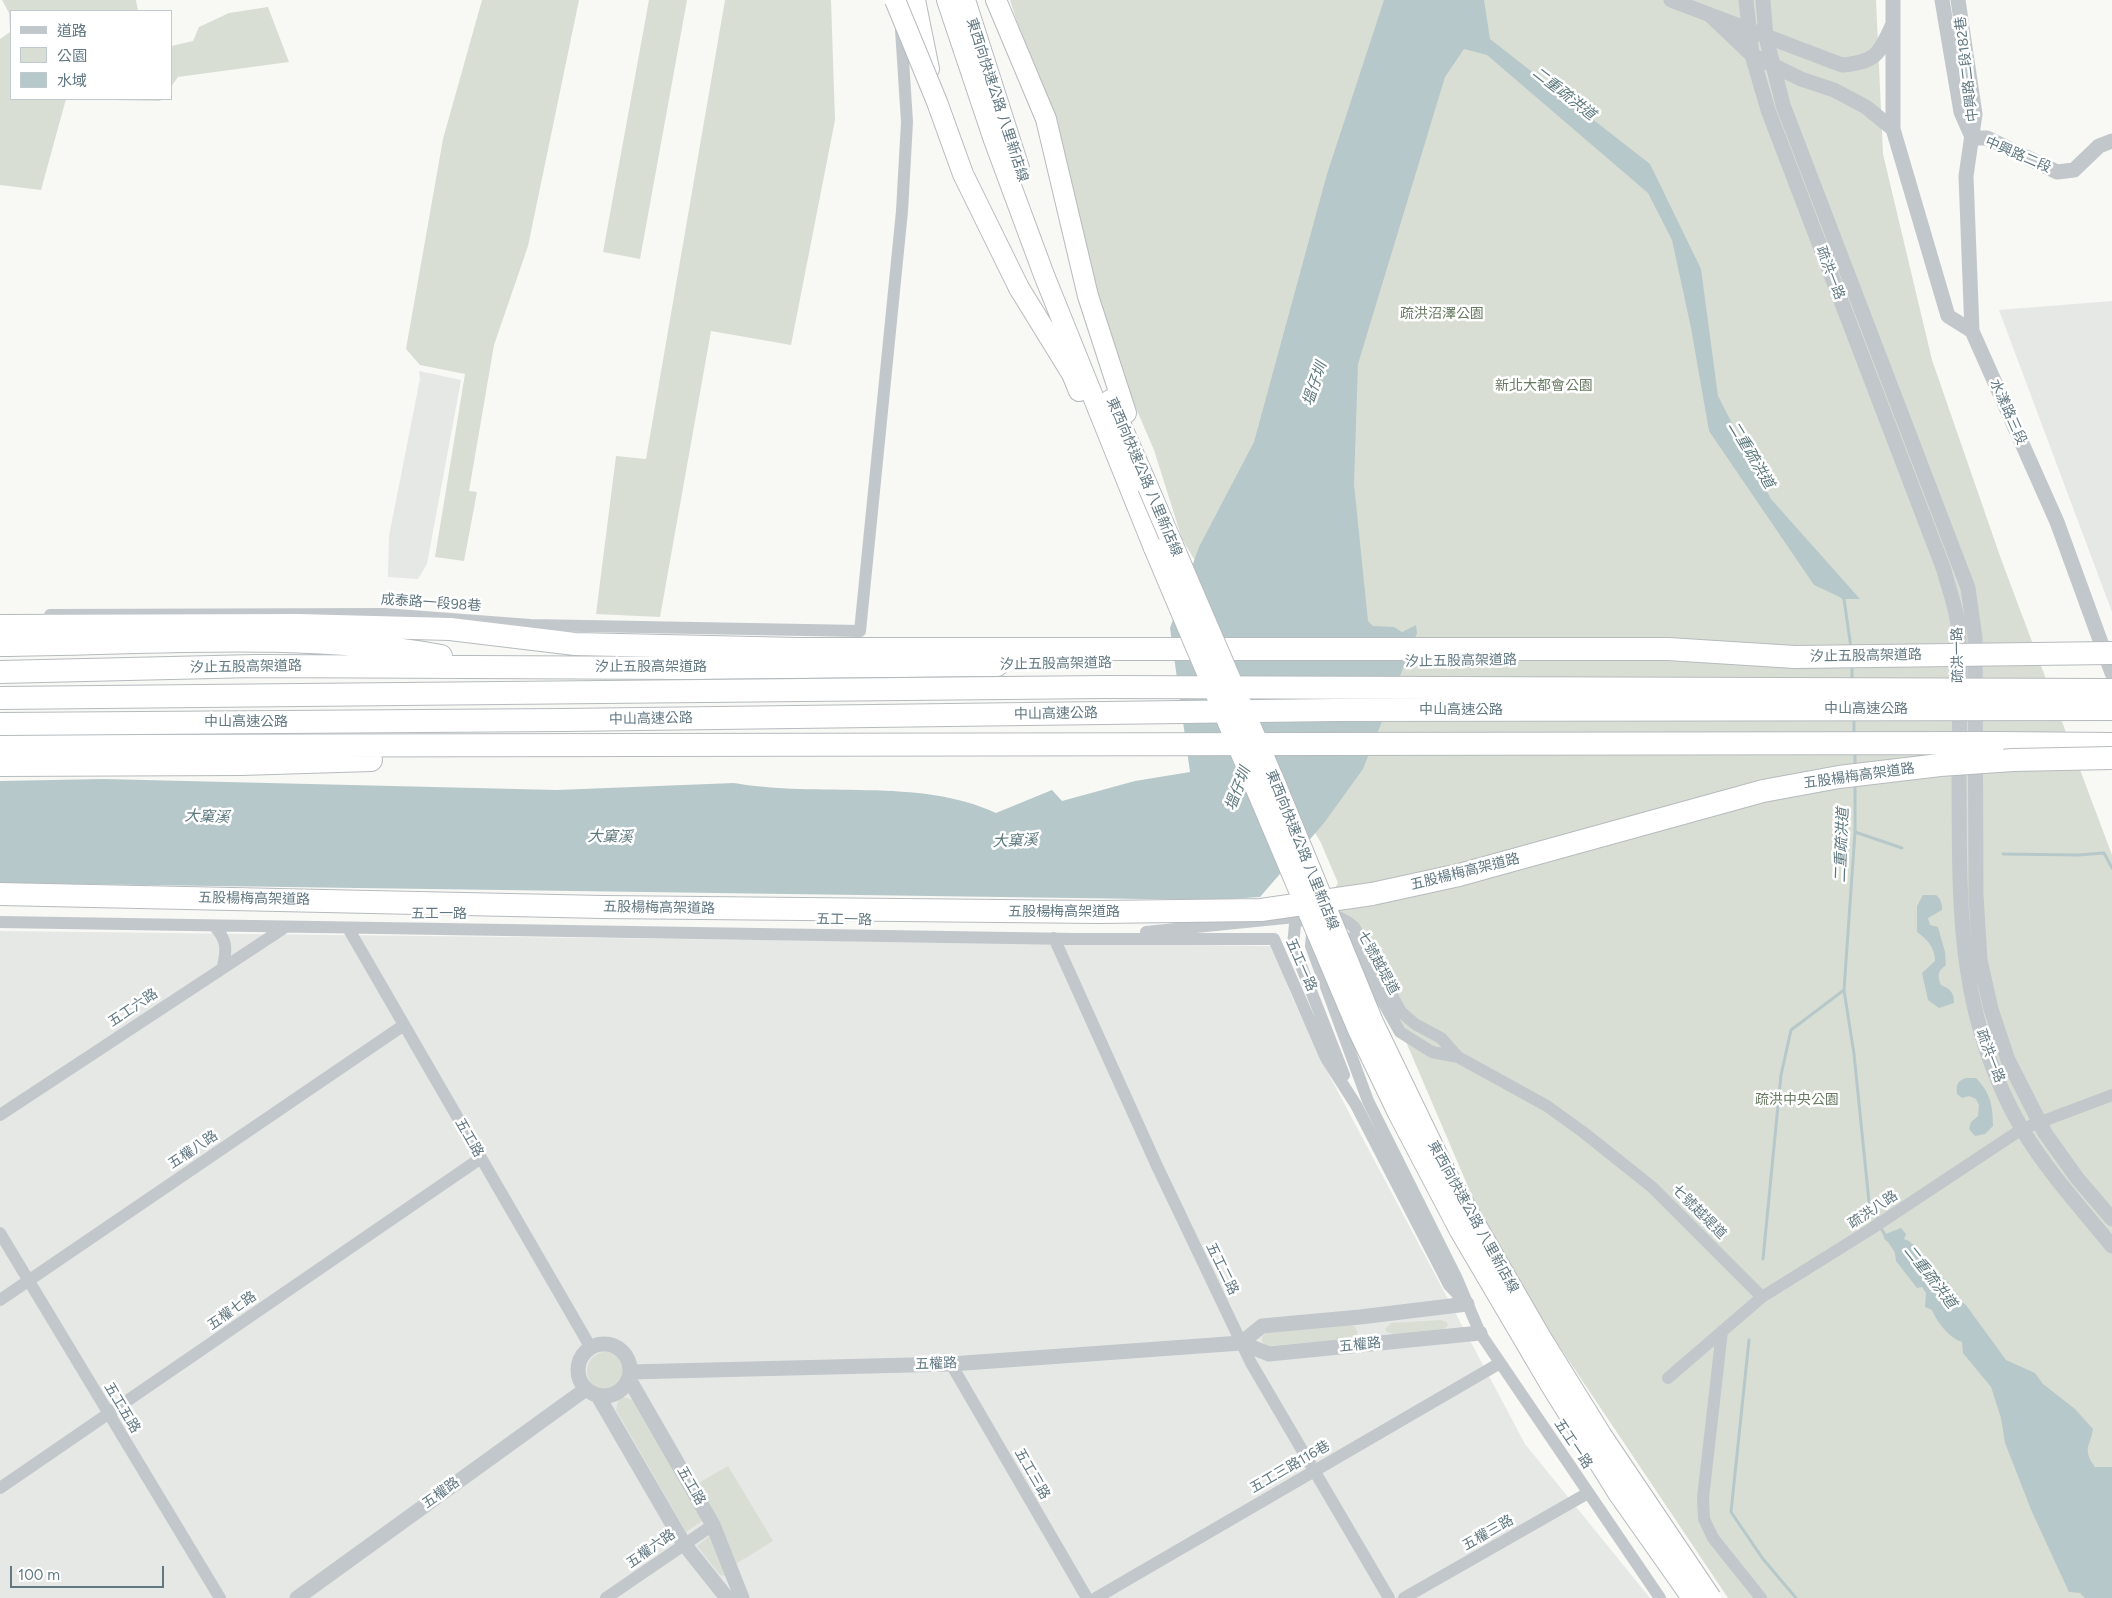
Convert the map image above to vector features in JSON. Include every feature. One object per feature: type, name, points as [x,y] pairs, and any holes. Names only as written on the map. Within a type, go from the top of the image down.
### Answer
[{"type":"highway","points":[[895,0],[937,102],[963,174],[1019,288],[1072,374],[1106,453],[1154,548]]},
{"type":"highway","points":[[915,0],[937,102]]},
{"type":"highway","name":"東西向快速公路 八里新店線","points":[[947,0],[994,140],[1044,274],[1154,548],[1359,1032],[1398,1113],[1460,1230],[1550,1384],[1618,1493],[1692,1598]]},
{"type":"highway","name":"東西向快速公路 八里新店線","points":[[965,0],[997,106],[1039,224],[1087,348],[1276,785],[1373,1022],[1447,1175],[1540,1336],[1597,1428],[1711,1598]]},
{"type":"highway","points":[[996,0],[1046,119]]},
{"type":"highway","points":[[1004,0],[1046,119],[1088,296],[1148,487]]},
{"type":"highway","points":[[0,626],[298,625],[450,630],[575,644],[789,648],[1668,650],[1795,657]]},
{"type":"highway","points":[[0,645],[260,642],[394,648],[646,692]]},
{"type":"highway","name":"汐止五股高架道路","points":[[3,672],[256,666],[697,668],[2112,653]]},
{"type":"highway","name":"中山高速公路","points":[[0,698],[1105,687],[2112,690]]},
{"type":"highway","name":"中山高速公路","points":[[0,724],[563,720],[1336,710],[2112,709]]},
{"type":"highway","points":[[0,764],[241,764],[387,759],[480,745],[563,720]]},
{"type":"highway","points":[[0,746],[2112,744]]},
{"type":"highway","name":"五股楊梅高架道路","points":[[0,894],[712,909],[1089,912],[1261,910],[1372,894],[1450,877],[1763,791],[1839,777],[1940,765],[2013,760],[2112,758]]},
{"type":"street","name":"成泰路一段98巷","points":[[0,616],[143,613],[384,614],[530,625],[860,632],[904,181],[907,122],[903,36],[895,0]]},
{"type":"street","points":[[1671,0],[1842,65],[1864,63],[1882,49],[1892,26]]},
{"type":"street","name":"疏洪一路","points":[[1746,0],[1752,55],[1768,110],[1944,570],[1956,614],[1958,623],[1960,902],[1965,964],[1976,1021],[2002,1090],[2022,1129],[2048,1169],[2112,1246]]},
{"type":"street","name":"疏洪一路","points":[[1763,0],[1766,37],[1783,105],[1968,588],[1975,638],[1976,895],[1980,960],[1991,1010],[2008,1060],[2040,1124],[2077,1178],[2112,1219]]},
{"type":"street","points":[[1893,0],[1893,129],[1948,316],[1972,331]]},
{"type":"street","points":[[1942,0],[1961,112],[1973,138]]},
{"type":"street","name":"中興路二段182巷","points":[[1958,0],[1975,114],[1973,138]]},
{"type":"street","points":[[1710,15],[1752,55],[1801,79],[1834,90],[1866,107],[1893,129]]},
{"type":"street","name":"中興路二段","points":[[1973,138],[1987,138],[2057,172],[2074,170],[2099,146],[2112,141]]},
{"type":"street","name":"水漾路三段","points":[[1973,138],[1966,176],[1972,331],[2057,522],[2112,673]]},
{"type":"street","name":"七號越堤道","points":[[1074,939],[1324,914],[1346,920],[1354,928],[1401,1012],[1415,1024],[1441,1038],[1458,1058]]},
{"type":"street","points":[[1304,916],[1295,924],[1293,945],[1362,1103]]},
{"type":"street","name":"五工一路","points":[[0,922],[284,928],[1074,939],[1274,939],[1326,1058],[1362,1103],[1449,1285],[1466,1304],[1480,1333],[1658,1597]]},
{"type":"street","points":[[214,926],[222,933],[226,943],[224,966]]},
{"type":"street","name":"七號越堤道","points":[[1362,1103],[1310,946],[1312,935],[1319,929],[1330,926],[1340,929],[1346,935],[1400,1032],[1432,1052],[1458,1058],[1547,1106],[1617,1158],[1652,1187],[1762,1297]]},
{"type":"street","name":"五工六路","points":[[0,1116],[284,928]]},
{"type":"street","name":"五工路","points":[[348,928],[591,1348]]},
{"type":"street","name":"五工二路","points":[[1054,938],[1156,1166],[1251,1363],[1316,1470],[1389,1598]]},
{"type":"street","name":"五權八路","points":[[0,1300],[404,1024]]},
{"type":"street","name":"疏洪八路","points":[[1668,1378],[1762,1297],[1872,1230],[1893,1214],[2022,1129],[2040,1124],[2112,1095]]},
{"type":"street","name":"五權七路","points":[[0,1488],[481,1158]]},
{"type":"street","name":"五工五路","points":[[0,1233],[220,1598]]},
{"type":"street","name":"五權路","points":[[1241,1343],[1262,1326],[1360,1317],[1466,1304]]},
{"type":"street","points":[[1722,1331],[1702,1498],[1704,1519],[1713,1538],[1761,1598]]},
{"type":"street","name":"五權路","points":[[629,1376],[951,1364],[1241,1343],[1269,1354],[1480,1333]]},
{"type":"street","points":[[592,1392],[613,1395],[620,1391],[629,1376],[627,1358],[618,1348],[604,1344],[591,1348],[581,1357],[579,1377],[592,1392],[684,1544],[728,1598]]},
{"type":"street","name":"五工三路116巷","points":[[1096,1598],[1500,1363]]},
{"type":"street","name":"五工三路","points":[[951,1364],[1087,1598]]},
{"type":"street","name":"五工路","points":[[629,1376],[713,1525],[742,1598]]},
{"type":"street","name":"五權路","points":[[297,1598],[592,1392]]},
{"type":"street","name":"五權三路","points":[[1404,1598],[1588,1493]]},
{"type":"street","name":"五權六路","points":[[606,1598],[713,1525]]},
{"type":"shaded area","points":[[2112,301],[2112,612],[1999,310]]},
{"type":"shaded area","points":[[419,371],[461,380],[427,564],[418,579],[388,577],[389,536],[420,379]]},
{"type":"shaded area","points":[[0,931],[1273,946],[1291,995],[1328,1073],[1525,1444],[1650,1598],[0,1598]]},
{"type":"green space","points":[[2,0],[136,0],[138,10],[10,10],[10,32],[9,13]]},
{"type":"green space","points":[[482,0],[579,0],[528,246],[494,345],[469,491],[477,492],[464,561],[435,557],[465,374],[420,365],[406,349],[443,139]]},
{"type":"green space","points":[[649,0],[687,0],[640,259],[603,252]]},
{"type":"green space","points":[[725,0],[831,0],[835,120],[791,345],[711,331],[660,617],[596,614],[616,456],[646,459]]},
{"type":"green space","name":"新北大都會公園","points":[[1010,0],[1876,0],[1883,154],[1932,360],[2001,559],[2112,855],[2112,1598],[1728,1598],[1496,1252],[1398,1023],[1330,896],[1338,883],[1321,843],[1277,766],[1214,592],[1182,539],[1154,450],[1107,341],[1062,161]]},
{"type":"green space","points":[[268,7],[289,62],[178,77],[172,86],[172,46],[193,41],[199,27],[229,13]]},
{"type":"green space","points":[[10,32],[10,100],[66,100],[41,190],[0,185],[0,39]]},
{"type":"green space","points":[[113,100],[161,100],[160,101]]},
{"type":"green space","points":[[1441,1320],[1447,1322],[1448,1326],[1439,1332],[1394,1334],[1387,1332],[1385,1329],[1391,1323]]},
{"type":"green space","points":[[1354,1326],[1358,1332],[1354,1339],[1268,1346],[1262,1342],[1262,1337],[1266,1333]]},
{"type":"green space","points":[[606,1352],[619,1358],[625,1371],[619,1384],[606,1390],[593,1384],[587,1371],[593,1358]]},
{"type":"green space","points":[[623,1397],[634,1400],[705,1519],[686,1532],[616,1410],[618,1401]]},
{"type":"green space","points":[[728,1466],[773,1541],[734,1565],[695,1485]]},
{"type":"green space","points":[[711,1535],[726,1576],[720,1575],[697,1546]]},
{"type":"water","points":[[1384,0],[1484,0],[1490,39],[1650,164],[1701,269],[1718,396],[1771,499],[1860,599],[1844,599],[1814,585],[1709,431],[1691,328],[1672,240],[1648,193],[1487,55],[1464,49],[1445,77],[1358,364],[1354,484],[1368,621],[1373,626],[1394,627],[1402,632],[1416,625],[1417,633],[1363,769],[1324,823],[1260,897],[1217,900],[0,883],[0,781],[103,779],[557,790],[734,783],[799,789],[868,790],[935,795],[966,802],[996,813],[1052,790],[1062,801],[1135,781],[1190,772],[1170,628],[1199,547],[1254,442],[1327,174]]},
{"type":"water","points":[[1923,895],[1936,895],[1942,905],[1942,910],[1928,918],[1930,925],[1938,927],[1945,952],[1946,965],[1939,974],[1940,982],[1941,985],[1951,991],[1954,1003],[1939,1008],[1928,1000],[1922,973],[1935,961],[1934,952],[1930,945],[1917,932],[1917,906]]},
{"type":"water","points":[[1966,1078],[1976,1078],[1988,1094],[1993,1126],[1985,1134],[1975,1136],[1969,1129],[1971,1122],[1978,1116],[1979,1105],[1976,1099],[1969,1096],[1962,1098],[1957,1094],[1958,1084]]},
{"type":"water","points":[[1901,1228],[1906,1234],[1904,1239],[1919,1250],[1919,1259],[1946,1280],[1955,1297],[1966,1305],[2006,1360],[2035,1373],[2043,1384],[2075,1409],[2093,1429],[2088,1448],[2091,1461],[2095,1467],[2112,1467],[2112,1598],[2085,1598],[2080,1593],[2069,1592],[2032,1512],[2005,1443],[2001,1418],[1991,1387],[1963,1353],[1962,1342],[1948,1333],[1937,1320],[1932,1310],[1925,1307],[1926,1293],[1922,1287],[1917,1288],[1896,1261],[1894,1246],[1885,1240],[1883,1235]]},
{"type":"waterway","name":"二重疏洪道","points":[[1841,596],[1844,599],[1851,648]]},
{"type":"waterway","name":"二重疏洪道","points":[[1852,664],[1852,680]]},
{"type":"waterway","name":"二重疏洪道","points":[[1854,716],[1854,735]]},
{"type":"waterway","name":"二重疏洪道","points":[[1855,751],[1855,768]]},
{"type":"waterway","name":"二重疏洪道","points":[[1855,784],[1855,832],[1844,990],[1854,1054],[1869,1202],[1878,1221]]},
{"type":"waterway","points":[[1855,832],[1902,848]]},
{"type":"waterway","points":[[2003,854],[2078,855],[2104,853],[2112,868]]},
{"type":"waterway","name":"二重疏洪道","points":[[1763,1259],[1781,1075],[1791,1030],[1844,990]]},
{"type":"waterway","name":"二重疏洪道","points":[[1880,1227],[1897,1253]]},
{"type":"waterway","points":[[1749,1340],[1731,1512],[1763,1559],[1796,1598]]},
{"type":"park label","name":"疏洪沼澤公園","points":[[1442,314]]},
{"type":"park label","name":"疏洪中央公園","points":[[1797,1100]]},
{"type":"water label","name":"塭仔圳","points":[[1315,384]]},
{"type":"water label","name":"塭仔圳","points":[[1238,789]]},
{"type":"water label","name":"大窠溪","points":[[207,817]]},
{"type":"water label","name":"大窠溪","points":[[610,837]]},
{"type":"water label","name":"大窠溪","points":[[1015,841]]}]
